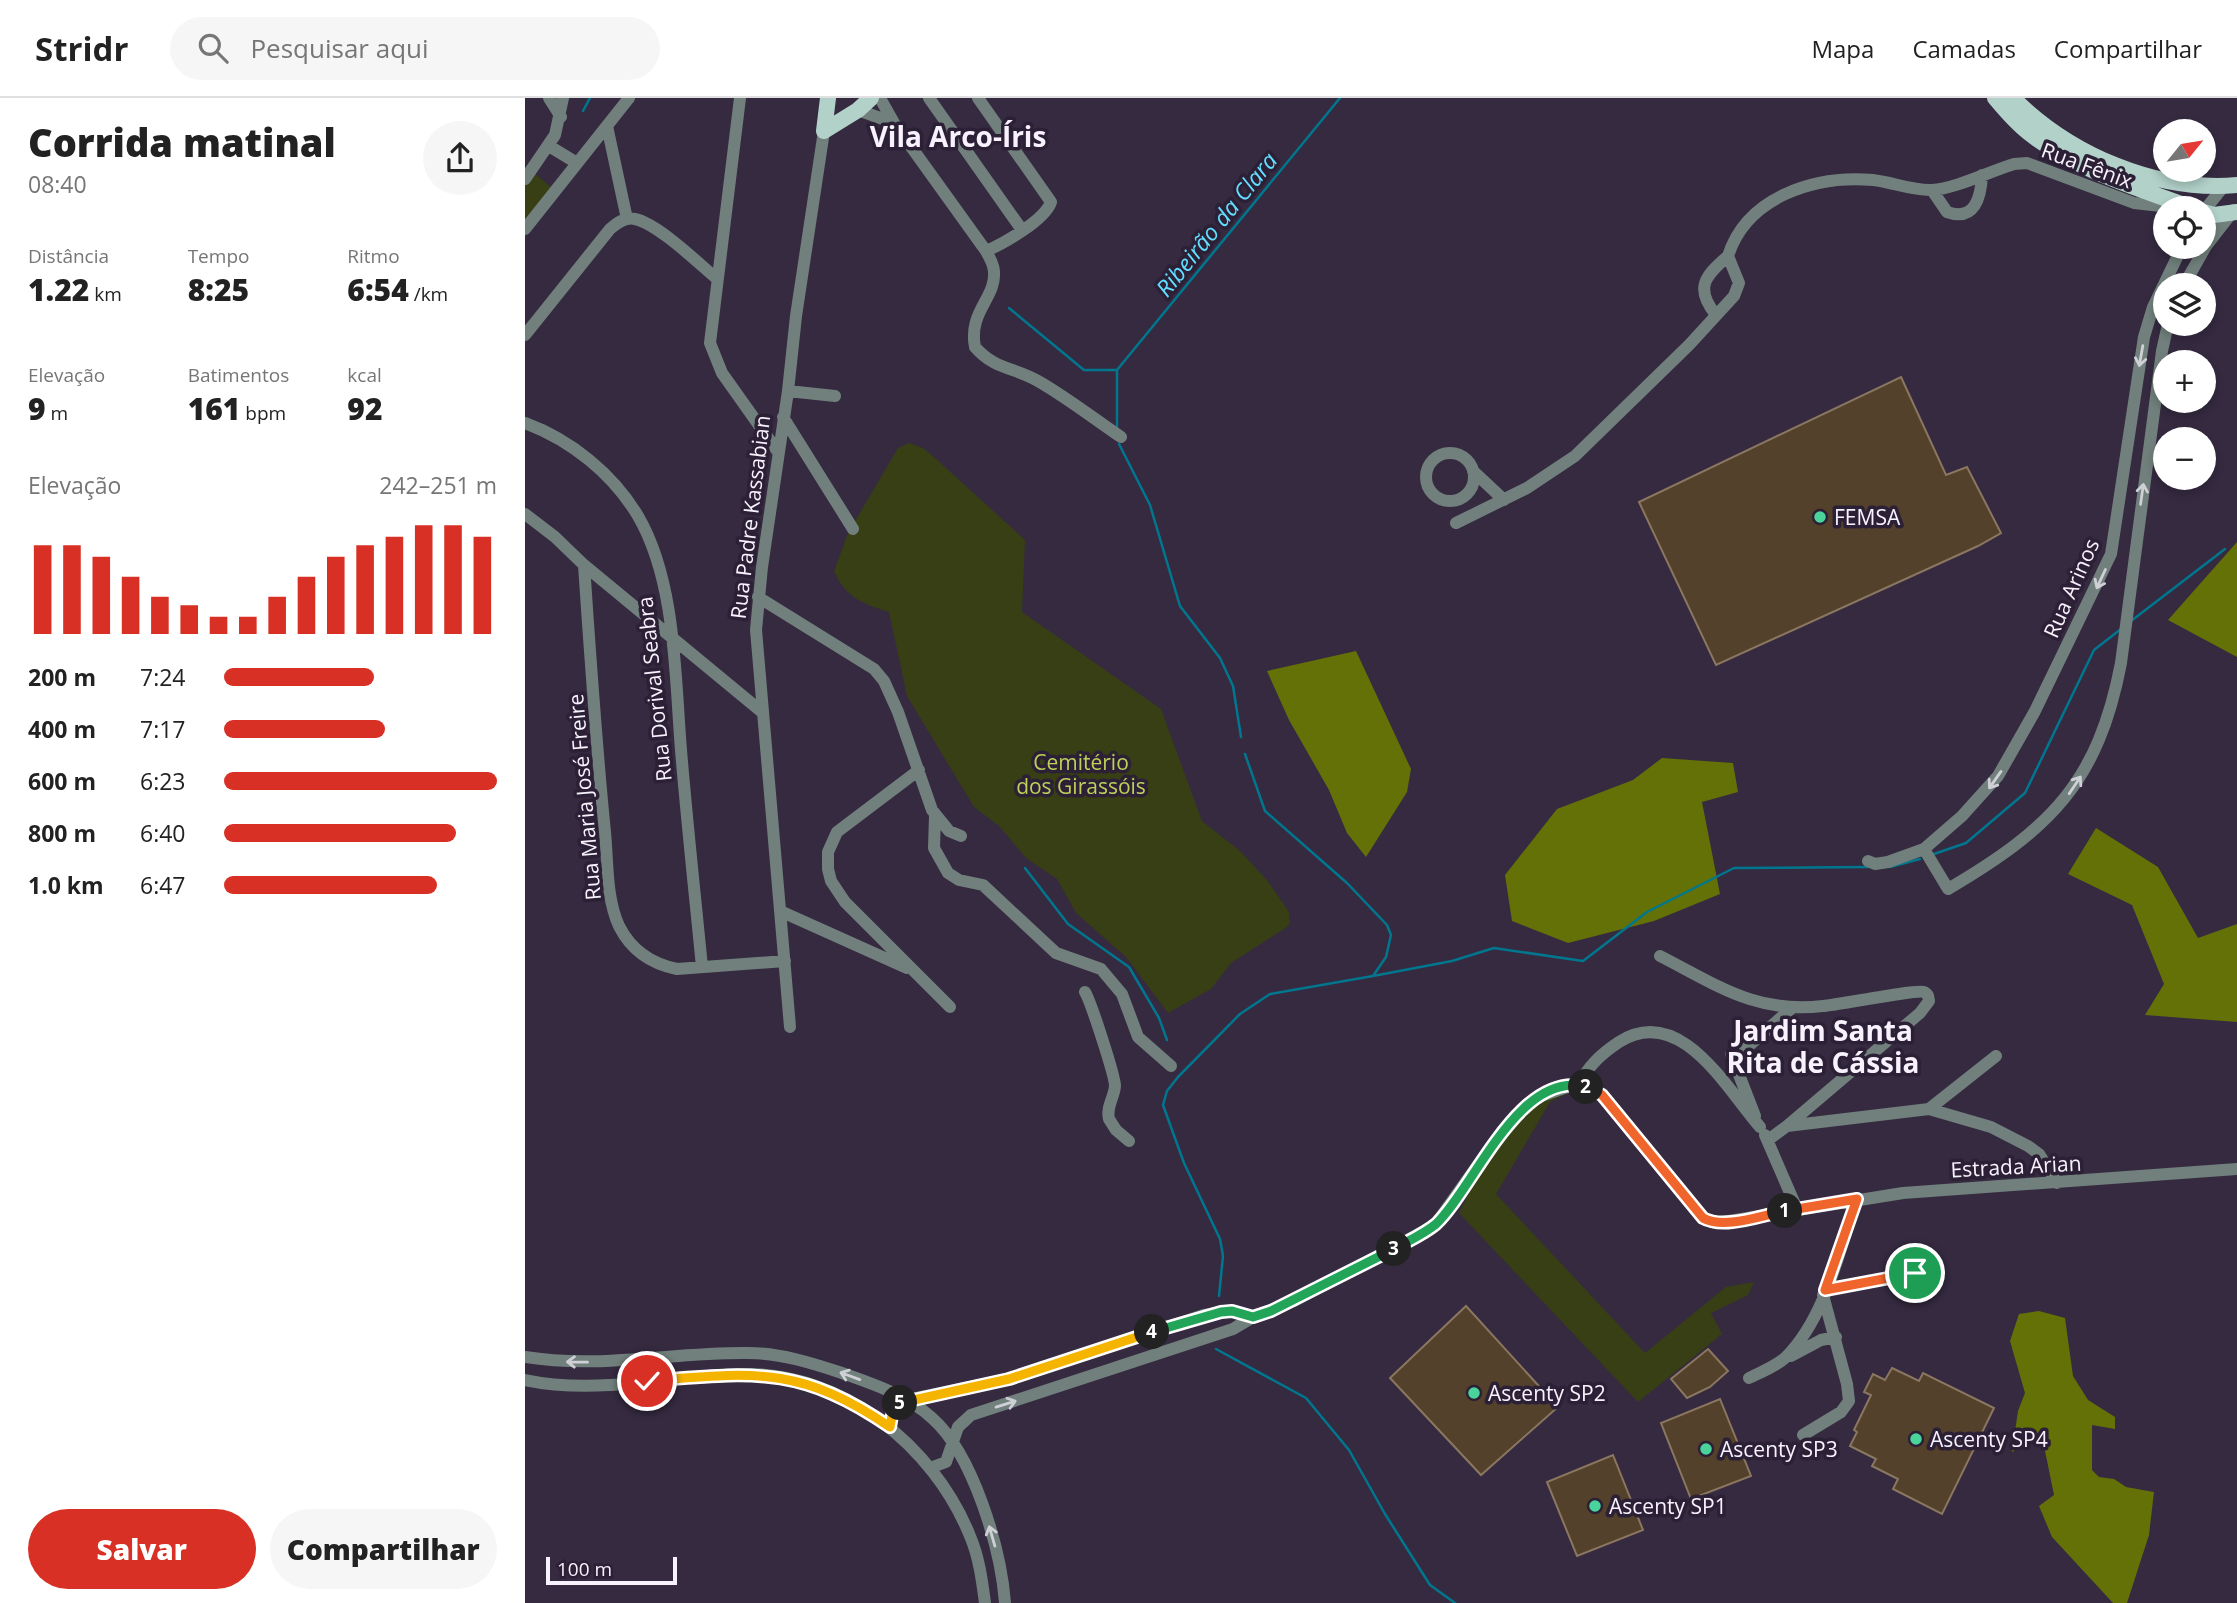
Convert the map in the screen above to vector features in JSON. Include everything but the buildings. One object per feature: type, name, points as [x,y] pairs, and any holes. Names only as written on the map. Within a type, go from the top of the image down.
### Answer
[{"type":"main road","name":"Rua Padre Kassabian","points":[[824,131],[828,98]]},
{"type":"main road","points":[[824,131],[858,110],[871,98]]},
{"type":"main road","points":[[1995,98],[2029,133],[2056,151],[2161,196]]},
{"type":"main road","points":[[2013,98],[2055,134],[2102,160],[2156,178],[2231,185]]},
{"type":"main road","points":[[2216,211],[2235,210]]},
{"type":"street","points":[[549,98],[561,117]]},
{"type":"street","points":[[525,179],[549,146],[561,117],[563,98]]},
{"type":"street","points":[[525,229],[629,98]]},
{"type":"street","points":[[740,98],[710,333],[715,359],[778,452]]},
{"type":"street","points":[[880,98],[894,123],[986,251],[995,274],[975,321],[975,347],[1000,368],[1024,374],[1039,382],[1121,437]]},
{"type":"street","points":[[929,98],[1022,230]]},
{"type":"street","points":[[978,98],[1050,198],[1051,206],[1022,230],[986,251]]},
{"type":"street","points":[[858,110],[894,123]]},
{"type":"street","points":[[607,126],[627,219]]},
{"type":"street","name":"Rua Padre Kassabian","points":[[790,1027],[756,630],[758,597],[788,391],[796,316],[824,131]]},
{"type":"street","points":[[549,146],[577,163]]},
{"type":"street","name":"Rua Fênix","points":[[1716,315],[1708,305],[1704,291],[1705,279],[1728,256],[1733,241],[1752,216],[1775,199],[1802,187],[1846,179],[1874,180],[1932,190],[2014,164],[2027,163],[2134,203],[2153,205]]},
{"type":"street","points":[[1932,190],[1947,212],[1966,213],[1974,209],[1979,201],[1983,175]]},
{"type":"street","points":[[2216,199],[2231,185]]},
{"type":"street","points":[[2191,273],[2206,246],[2235,210]]},
{"type":"street","points":[[525,335],[610,229],[627,219],[639,221],[666,237],[716,278]]},
{"type":"street","points":[[1456,523],[1504,500],[1561,467],[1689,345],[1734,296],[1739,282],[1728,256]]},
{"type":"street","name":"Rua Arinos","points":[[1868,861],[1875,864],[1888,862],[1924,849],[1962,816],[1998,776],[2035,711],[2111,554],[2144,337],[2153,307],[2176,259]]},
{"type":"street","points":[[1924,849],[1948,889],[1988,865],[2043,823],[2082,775],[2102,736],[2114,699],[2121,663],[2165,336]]},
{"type":"street","points":[[788,391],[835,396]]},
{"type":"street","points":[[783,417],[853,530]]},
{"type":"street","name":"Rua Dorival Seabra","points":[[525,423],[567,443],[594,464],[619,489],[639,517],[653,549],[672,640],[702,968]]},
{"type":"street","points":[[1473,471],[1504,500]]},
{"type":"street","points":[[525,514],[672,640],[762,712]]},
{"type":"street","name":"Rua Maria José Freire","points":[[584,565],[602,801],[616,917],[627,938],[651,961],[677,969],[785,961]]},
{"type":"street","points":[[758,597],[874,669],[891,693],[935,816],[934,848],[948,873],[959,880],[981,884],[991,891],[1031,928],[1049,949],[1101,969],[1122,994],[1138,1038],[1171,1066]]},
{"type":"street","points":[[919,770],[837,832],[828,852],[831,881],[837,892],[950,1007]]},
{"type":"street","points":[[935,816],[949,831],[961,836]]},
{"type":"street","points":[[780,911],[915,972]]},
{"type":"street","points":[[1660,956],[1745,998],[1781,1009],[1861,1002],[1921,991],[1929,996],[1929,1001],[1920,1013],[1767,1140]]},
{"type":"street","points":[[1085,992],[1091,1003],[1114,1077],[1109,1118],[1116,1130],[1129,1141]]},
{"type":"street","points":[[1744,1050],[1792,1008]]},
{"type":"street","points":[[930,1468],[946,1462],[950,1457],[953,1440],[964,1420],[979,1412],[1233,1329],[1253,1317],[1294,1301],[1435,1224],[1492,1146],[1529,1103],[1557,1089],[1579,1085],[1585,1071],[1625,1038],[1654,1031],[1683,1040],[1760,1127]]},
{"type":"street","points":[[1731,1055],[1797,1209]]},
{"type":"street","points":[[1929,1109],[1996,1056]]},
{"type":"street","name":"Estrada Arian","points":[[1579,1085],[1602,1095],[1693,1207],[1709,1221],[1724,1222],[1857,1199],[1945,1189],[2237,1169]]},
{"type":"street","points":[[1787,1126],[1929,1109],[1991,1127],[2021,1142],[2039,1154],[2057,1183]]},
{"type":"street","points":[[1784,1359],[1803,1335],[1824,1293],[1857,1199]]},
{"type":"street","points":[[1824,1293],[1915,1273]]},
{"type":"street","points":[[1803,1435],[1840,1412],[1849,1401],[1824,1293]]},
{"type":"street","points":[[890,1427],[893,1410],[907,1400],[1009,1379],[1203,1315],[1232,1311],[1253,1317]]},
{"type":"street","points":[[1203,1315],[1212,1336]]},
{"type":"street","points":[[1749,1378],[1821,1340],[1836,1337]]},
{"type":"street","points":[[525,1357],[600,1363],[724,1353],[771,1354],[830,1369],[907,1400],[930,1416],[953,1440],[978,1495],[998,1556],[1005,1603]]},
{"type":"street","points":[[525,1380],[582,1385],[744,1374],[767,1375],[824,1389],[890,1427],[930,1468],[956,1507],[976,1554],[985,1603]]},
{"type":"street","points":[[956,1507],[978,1495]]},
{"type":"green space","points":[[534,173],[552,188],[525,221],[525,184]]},
{"type":"green space","name":"Cemitério dos Girassóis","points":[[909,443],[923,448],[934,457],[1025,540],[1022,612],[1161,709],[1202,821],[1240,851],[1267,880],[1289,912],[1290,923],[1287,927],[1231,963],[1211,989],[1168,1013],[1126,957],[1076,913],[1057,879],[1026,858],[999,826],[974,807],[907,696],[889,612],[856,598],[838,580],[834,571],[848,533],[898,448]]},
{"type":"green space","points":[[2237,542],[2237,657],[2168,620]]},
{"type":"green space","points":[[1356,651],[1411,769],[1407,792],[1366,857],[1347,833],[1329,790],[1289,720],[1267,671]]},
{"type":"green space","points":[[1662,758],[1733,763],[1738,792],[1702,802],[1720,894],[1654,921],[1568,943],[1512,921],[1505,875],[1557,809],[1633,780]]},
{"type":"green space","points":[[2096,828],[2158,867],[2198,938],[2237,924],[2237,1022],[2145,1015],[2164,984],[2132,905],[2068,874]]},
{"type":"green space","points":[[1574,1090],[1550,1102],[1496,1194],[1645,1353],[1726,1287],[1754,1282],[1748,1295],[1711,1313],[1722,1334],[1638,1402],[1459,1213],[1492,1152],[1513,1123],[1537,1101]]},
{"type":"green space","points":[[2039,1311],[2065,1318],[2073,1376],[2088,1400],[2115,1417],[2115,1429],[2092,1425],[2092,1470],[2099,1477],[2114,1479],[2126,1487],[2154,1492],[2149,1535],[2127,1603],[2113,1603],[2052,1537],[2039,1506],[2054,1495],[2044,1446],[2033,1439],[2012,1452],[2018,1411],[2025,1393],[2010,1341],[2019,1314]]},
{"type":"waterway","points":[[583,111],[590,98]]},
{"type":"waterway","name":"Ribeirão da Clara","points":[[1117,370],[1340,98]]},
{"type":"waterway","name":"Ribeirão da Clara","points":[[1009,308],[1084,370],[1117,370],[1117,427]]},
{"type":"waterway","name":"Ribeirão da Clara","points":[[1119,444],[1150,505],[1180,606],[1220,658],[1233,686],[1241,737]]},
{"type":"waterway","points":[[2131,621],[2225,549]]},
{"type":"waterway","points":[[1934,854],[1966,843],[2025,793],[2094,650],[2121,629]]},
{"type":"waterway","name":"Ribeirão da Clara","points":[[1219,1296],[1223,1256],[1220,1239],[1184,1163],[1163,1105],[1167,1091],[1240,1014],[1270,994],[1373,976],[1386,957],[1391,935],[1387,925],[1347,883],[1265,811],[1245,754]]},
{"type":"waterway","points":[[1890,867],[1920,859]]},
{"type":"waterway","points":[[1373,976],[1452,961],[1494,948],[1583,961],[1647,912],[1734,868],[1869,867]]},
{"type":"waterway","points":[[1025,868],[1068,924],[1129,967],[1159,1018],[1167,1040]]},
{"type":"waterway","points":[[1216,1349],[1306,1398],[1349,1450],[1430,1585],[1455,1603]]},
{"type":"place","name":"FEMSA","points":[[1820,517]]},
{"type":"place","name":"Ascenty SP2","points":[[1474,1393]]},
{"type":"place","name":"Ascenty SP4","points":[[1916,1439]]},
{"type":"place","name":"Ascenty SP3","points":[[1706,1449]]},
{"type":"place","name":"Ascenty SP1","points":[[1595,1506]]},
{"type":"district","name":"Vila Arco-Íris","points":[[958,136]]},
{"type":"district","name":"Jardim Santa Rita de Cássia","points":[[1823,1046]]},
{"type":"route","points":[[647,1381],[744,1374],[784,1377],[841,1397],[890,1427],[893,1410],[907,1400],[1009,1379],[1203,1315],[1232,1311],[1253,1317],[1294,1301],[1343,1273],[1392,1250],[1435,1224],[1508,1125],[1529,1103],[1557,1089],[1579,1085],[1602,1095],[1693,1207],[1709,1221],[1716,1223],[1737,1220],[1857,1199],[1825,1290],[1915,1273]]}]
